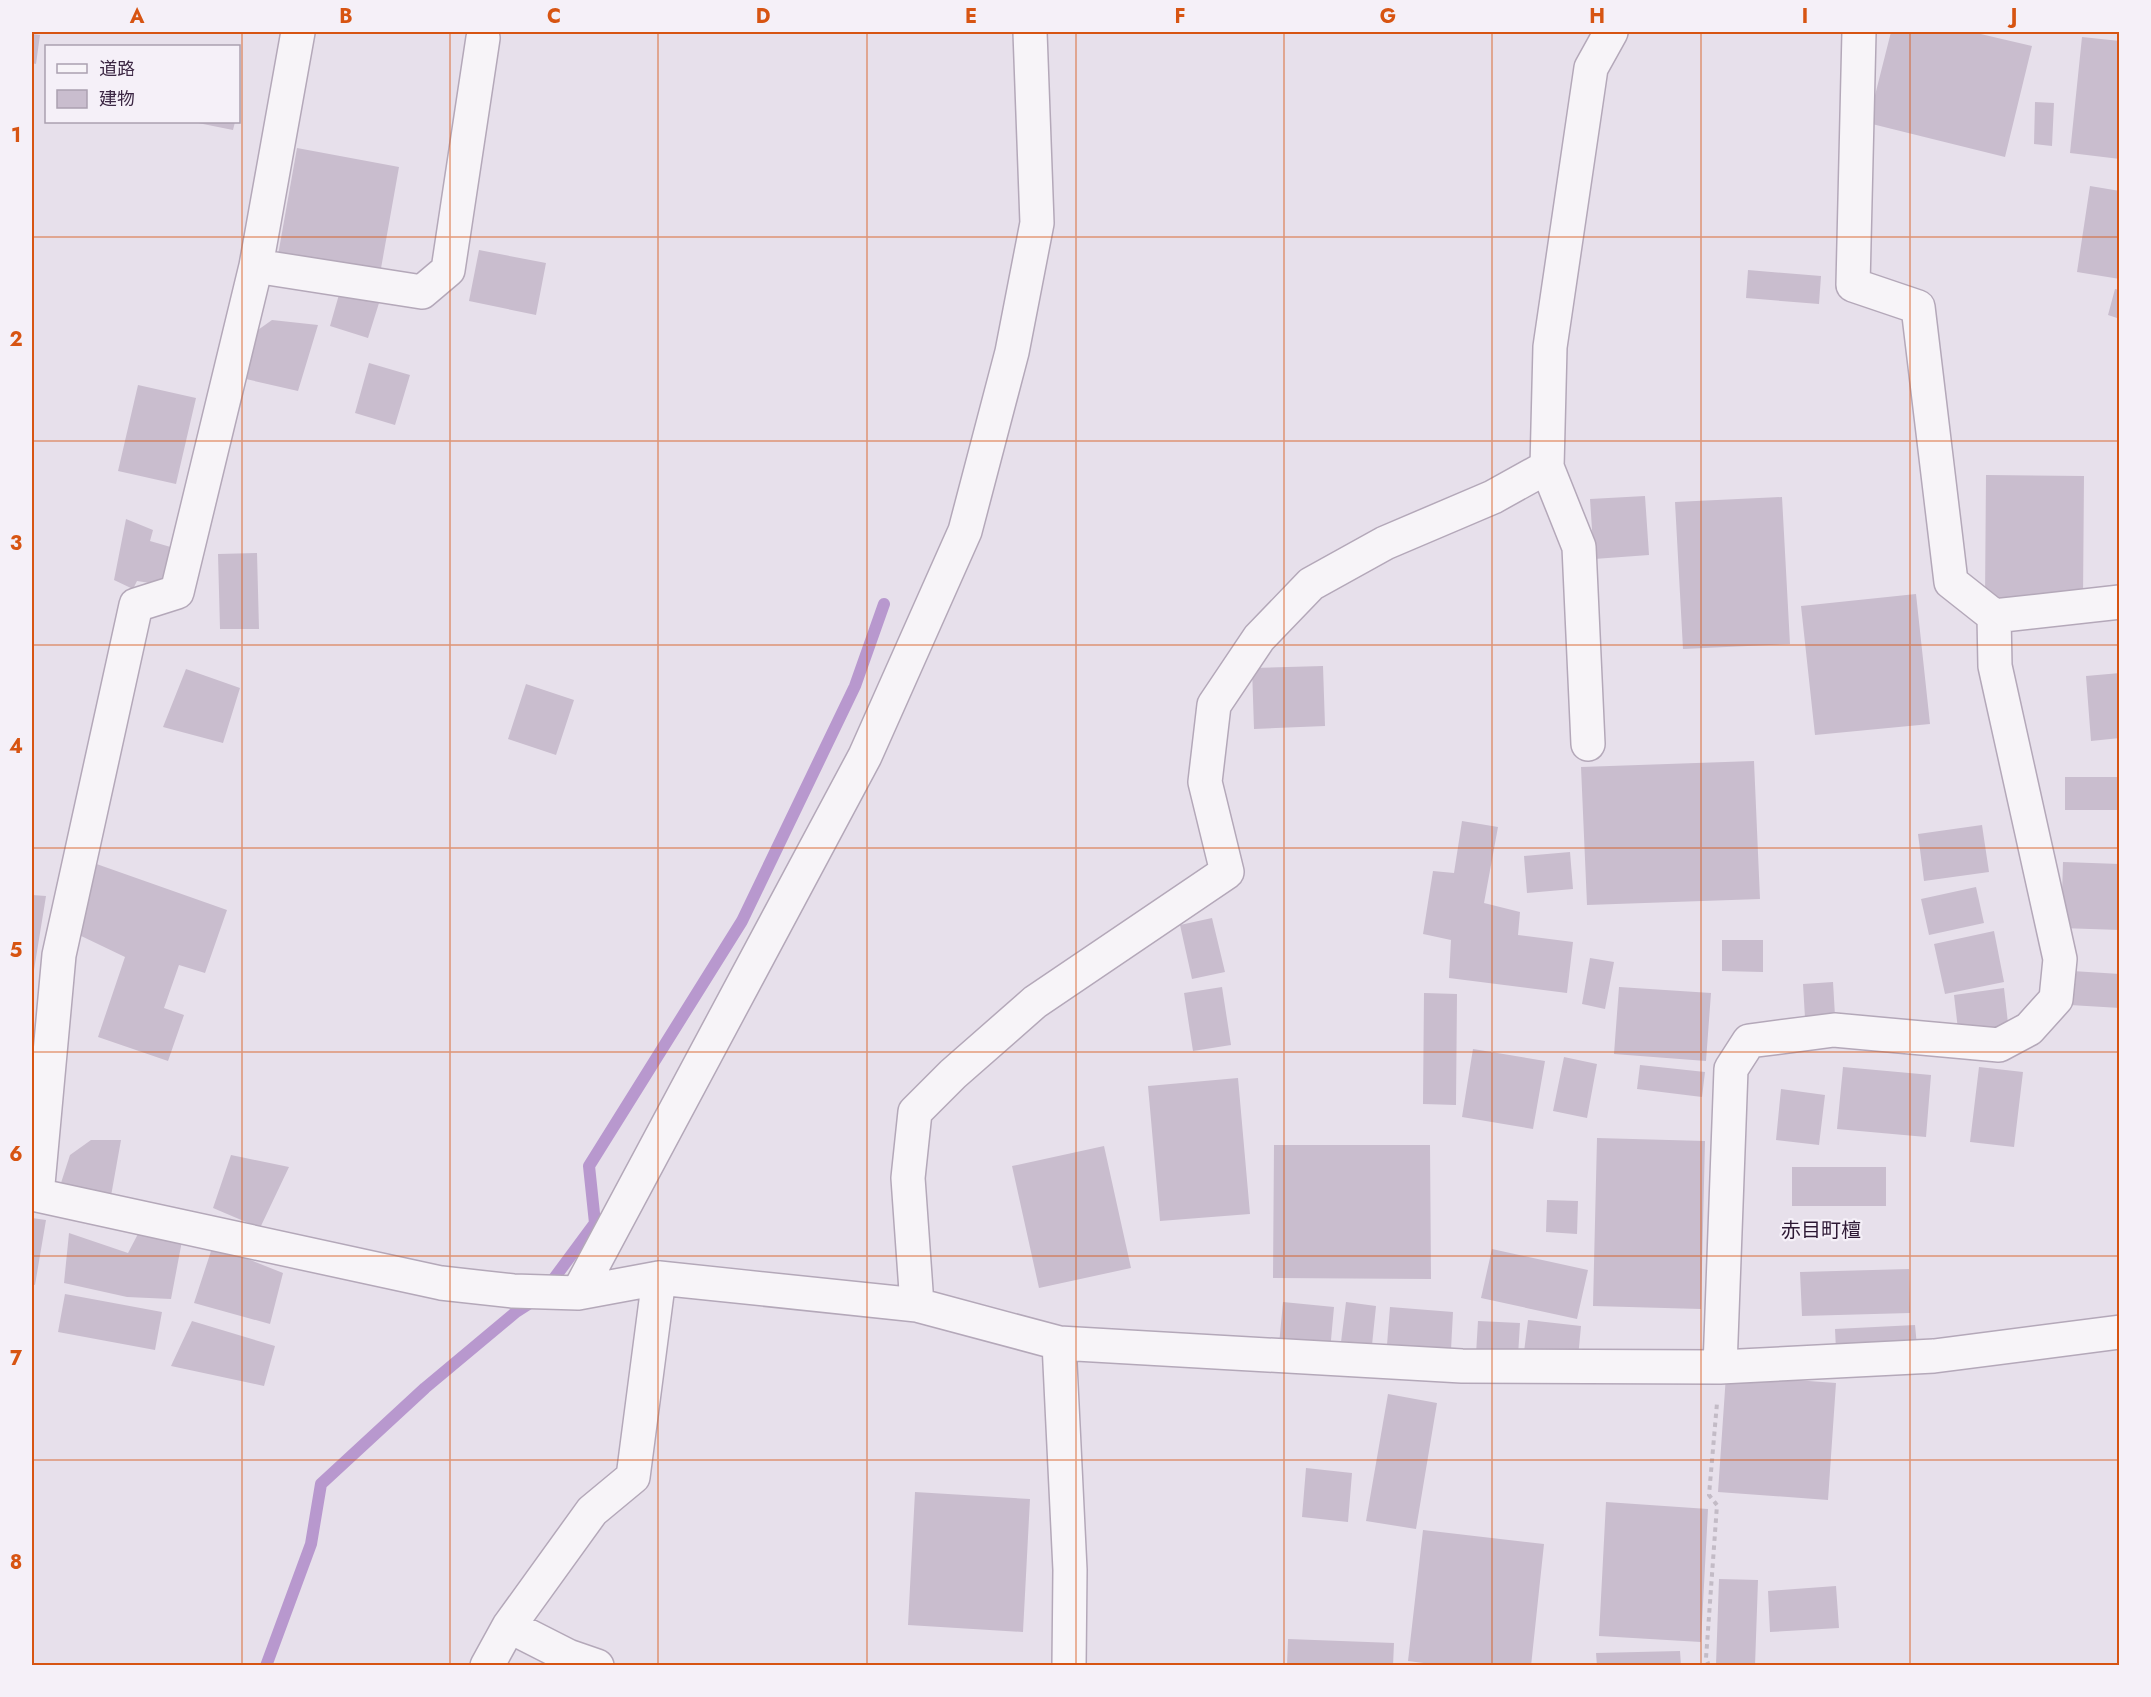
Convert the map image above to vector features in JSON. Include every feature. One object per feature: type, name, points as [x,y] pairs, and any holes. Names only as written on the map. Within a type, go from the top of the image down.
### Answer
[{"type":"street","points":[[298,32],[256,266],[177,592],[136,605],[59,955],[34,1194],[441,1283],[513,1291],[578,1293],[659,1278],[917,1305],[1059,1343],[1462,1366],[1720,1367],[1934,1356],[2120,1332]]},
{"type":"street","points":[[578,1293],[865,756],[965,531],[1012,352],[1037,223],[1030,32]]},
{"type":"street","points":[[1588,744],[1579,547],[1547,467],[1550,347],[1591,68],[1611,32]]},
{"type":"street","points":[[1859,32],[1853,285],[1918,307],[1951,582],[1994,616],[2120,602]]},
{"type":"street","points":[[256,266],[422,292],[448,270],[483,38]]},
{"type":"street","points":[[917,1305],[908,1178],[915,1112],[953,1074],[1035,1002],[1227,873],[1205,782],[1214,705],[1259,638],[1311,584],[1385,543],[1493,497],[1547,467]]},
{"type":"street","points":[[1720,1367],[1731,1069],[1749,1041],[1834,1030],[1999,1045],[2029,1029],[2056,999],[2060,959],[1995,666],[1994,616]]},
{"type":"street","points":[[487,1665],[509,1626],[592,1511],[633,1477],[659,1278]]},
{"type":"street","points":[[1059,1343],[1070,1570],[1069,1665]]},
{"type":"street","points":[[509,1626],[568,1656],[597,1665]]},
{"type":"path","points":[[1709,1665],[1707,1658],[1717,1505],[1709,1495],[1720,1367]]},
{"type":"building","points":[[1891,32],[1972,32],[2032,46],[2005,157],[1868,123]]},
{"type":"building","points":[[32,34],[40,35],[36,64],[32,63]]},
{"type":"building","points":[[2082,37],[2120,41],[2120,159],[2070,153]]},
{"type":"building","points":[[2035,102],[2054,103],[2052,146],[2034,144]]},
{"type":"building","points":[[198,123],[235,123],[233,130]]},
{"type":"building","points":[[297,148],[399,167],[380,274],[278,255]]},
{"type":"building","points":[[2090,186],[2120,191],[2120,279],[2077,272]]},
{"type":"building","points":[[479,250],[546,263],[536,315],[469,301]]},
{"type":"building","points":[[1748,270],[1821,276],[1819,304],[1746,298]]},
{"type":"building","points":[[2115,289],[2120,290],[2120,319],[2108,315]]},
{"type":"building","points":[[340,291],[379,303],[368,338],[330,326]]},
{"type":"building","points":[[272,320],[318,325],[298,391],[237,377],[244,340]]},
{"type":"building","points":[[369,363],[410,375],[395,425],[355,413]]},
{"type":"building","points":[[138,385],[196,398],[176,484],[118,471]]},
{"type":"building","points":[[1986,475],[2084,476],[2083,600],[1985,599]]},
{"type":"building","points":[[1645,496],[1649,555],[1594,559],[1590,499]]},
{"type":"building","points":[[1782,497],[1790,644],[1683,649],[1675,502]]},
{"type":"building","points":[[126,519],[153,530],[150,541],[174,548],[163,585],[137,581],[133,589],[114,580]]},
{"type":"building","points":[[257,553],[259,629],[220,629],[218,554]]},
{"type":"building","points":[[1916,594],[1930,724],[1815,735],[1801,606]]},
{"type":"building","points":[[1323,666],[1325,726],[1254,729],[1252,668]]},
{"type":"building","points":[[186,669],[240,688],[223,743],[163,727]]},
{"type":"building","points":[[2120,673],[2120,738],[2091,741],[2086,676]]},
{"type":"building","points":[[526,684],[574,700],[556,755],[508,739]]},
{"type":"building","points":[[1754,761],[1760,899],[1587,905],[1581,767]]},
{"type":"building","points":[[2065,777],[2120,777],[2120,810],[2065,810]]},
{"type":"building","points":[[1462,821],[1498,827],[1484,903],[1520,912],[1518,935],[1573,942],[1567,993],[1449,978],[1451,940],[1423,934],[1433,871],[1454,873]]},
{"type":"building","points":[[1982,825],[1989,872],[1924,881],[1918,834]]},
{"type":"building","points":[[1570,852],[1573,889],[1527,893],[1524,856]]},
{"type":"building","points":[[88,861],[227,910],[205,973],[179,965],[164,1008],[184,1015],[168,1061],[98,1037],[125,957],[77,934]]},
{"type":"building","points":[[2063,862],[2120,864],[2120,930],[2061,928]]},
{"type":"building","points":[[1976,887],[1984,923],[1929,935],[1921,899]]},
{"type":"building","points":[[32,895],[46,896],[34,970],[32,969]]},
{"type":"building","points":[[1212,918],[1225,972],[1192,979],[1180,925]]},
{"type":"building","points":[[1994,931],[2004,982],[1945,994],[1934,944]]},
{"type":"building","points":[[1722,940],[1763,940],[1763,972],[1722,971]]},
{"type":"building","points":[[1590,958],[1614,962],[1605,1009],[1582,1004]]},
{"type":"building","points":[[2072,971],[2120,974],[2120,1008],[2070,1005]]},
{"type":"building","points":[[1833,982],[1835,1016],[1805,1018],[1803,984]]},
{"type":"building","points":[[1222,987],[1231,1045],[1193,1051],[1184,993]]},
{"type":"building","points":[[1619,987],[1711,993],[1706,1061],[1614,1054]]},
{"type":"building","points":[[2004,988],[2009,1032],[1959,1038],[1954,995]]},
{"type":"building","points":[[1424,993],[1457,994],[1456,1105],[1423,1104]]},
{"type":"building","points":[[1473,1049],[1545,1061],[1533,1129],[1462,1117]]},
{"type":"building","points":[[1564,1057],[1597,1064],[1587,1118],[1553,1111]]},
{"type":"building","points":[[1640,1065],[1705,1072],[1702,1097],[1637,1089]]},
{"type":"building","points":[[1843,1067],[1931,1075],[1926,1137],[1837,1129]]},
{"type":"building","points":[[1979,1067],[2023,1072],[2014,1147],[1970,1142]]},
{"type":"building","points":[[1238,1078],[1250,1214],[1160,1221],[1148,1086]]},
{"type":"building","points":[[1781,1089],[1825,1095],[1819,1145],[1776,1140]]},
{"type":"building","points":[[1597,1138],[1705,1141],[1701,1309],[1593,1306]]},
{"type":"building","points":[[91,1140],[121,1140],[111,1196],[60,1186],[70,1155]]},
{"type":"building","points":[[1274,1145],[1430,1145],[1431,1279],[1273,1278]]},
{"type":"building","points":[[1104,1146],[1131,1268],[1039,1288],[1012,1166]]},
{"type":"building","points":[[231,1155],[289,1167],[260,1228],[213,1208]]},
{"type":"building","points":[[1792,1167],[1886,1167],[1886,1206],[1792,1206]]},
{"type":"building","points":[[1547,1200],[1578,1201],[1577,1234],[1546,1232]]},
{"type":"building","points":[[32,1218],[46,1220],[35,1285],[32,1284]]},
{"type":"building","points":[[139,1232],[182,1241],[171,1299],[127,1297],[64,1283],[69,1233],[128,1253]]},
{"type":"building","points":[[213,1245],[283,1273],[270,1324],[194,1303]]},
{"type":"building","points":[[1492,1249],[1588,1270],[1577,1319],[1481,1298]]},
{"type":"building","points":[[1909,1269],[1910,1313],[1802,1316],[1800,1272]]},
{"type":"building","points":[[65,1294],[162,1312],[155,1350],[58,1332]]},
{"type":"building","points":[[1283,1302],[1334,1307],[1330,1351],[1279,1345]]},
{"type":"building","points":[[1346,1302],[1376,1306],[1372,1345],[1341,1342]]},
{"type":"building","points":[[1390,1307],[1453,1312],[1451,1350],[1387,1345]]},
{"type":"building","points":[[1528,1320],[1581,1326],[1578,1358],[1524,1352]]},
{"type":"building","points":[[192,1321],[275,1346],[264,1386],[171,1366]]},
{"type":"building","points":[[1478,1321],[1520,1323],[1518,1356],[1476,1354]]},
{"type":"building","points":[[1915,1325],[1917,1346],[1836,1350],[1835,1329]]},
{"type":"building","points":[[1726,1375],[1836,1383],[1828,1500],[1718,1492]]},
{"type":"building","points":[[1388,1394],[1437,1403],[1416,1529],[1366,1521]]},
{"type":"building","points":[[1306,1468],[1352,1473],[1348,1522],[1302,1517]]},
{"type":"building","points":[[915,1492],[1030,1499],[1023,1632],[908,1625]]},
{"type":"building","points":[[1606,1502],[1708,1509],[1701,1642],[1599,1636]]},
{"type":"building","points":[[1423,1530],[1544,1544],[1531,1666],[1447,1666],[1408,1661]]},
{"type":"building","points":[[1719,1579],[1758,1580],[1755,1666],[1716,1665]]},
{"type":"building","points":[[1836,1586],[1839,1628],[1770,1632],[1768,1591]]},
{"type":"building","points":[[1288,1639],[1394,1643],[1393,1666],[1287,1666]]},
{"type":"building","points":[[1680,1651],[1681,1666],[1597,1666],[1596,1653]]},
{"type":"waterway","points":[[266,1666],[311,1544],[321,1484],[425,1388],[516,1312],[541,1296],[595,1223],[589,1166],[742,921],[855,686],[884,604]]},
{"type":"district","name":"赤目町檀","points":[[1821,1230]]}]
